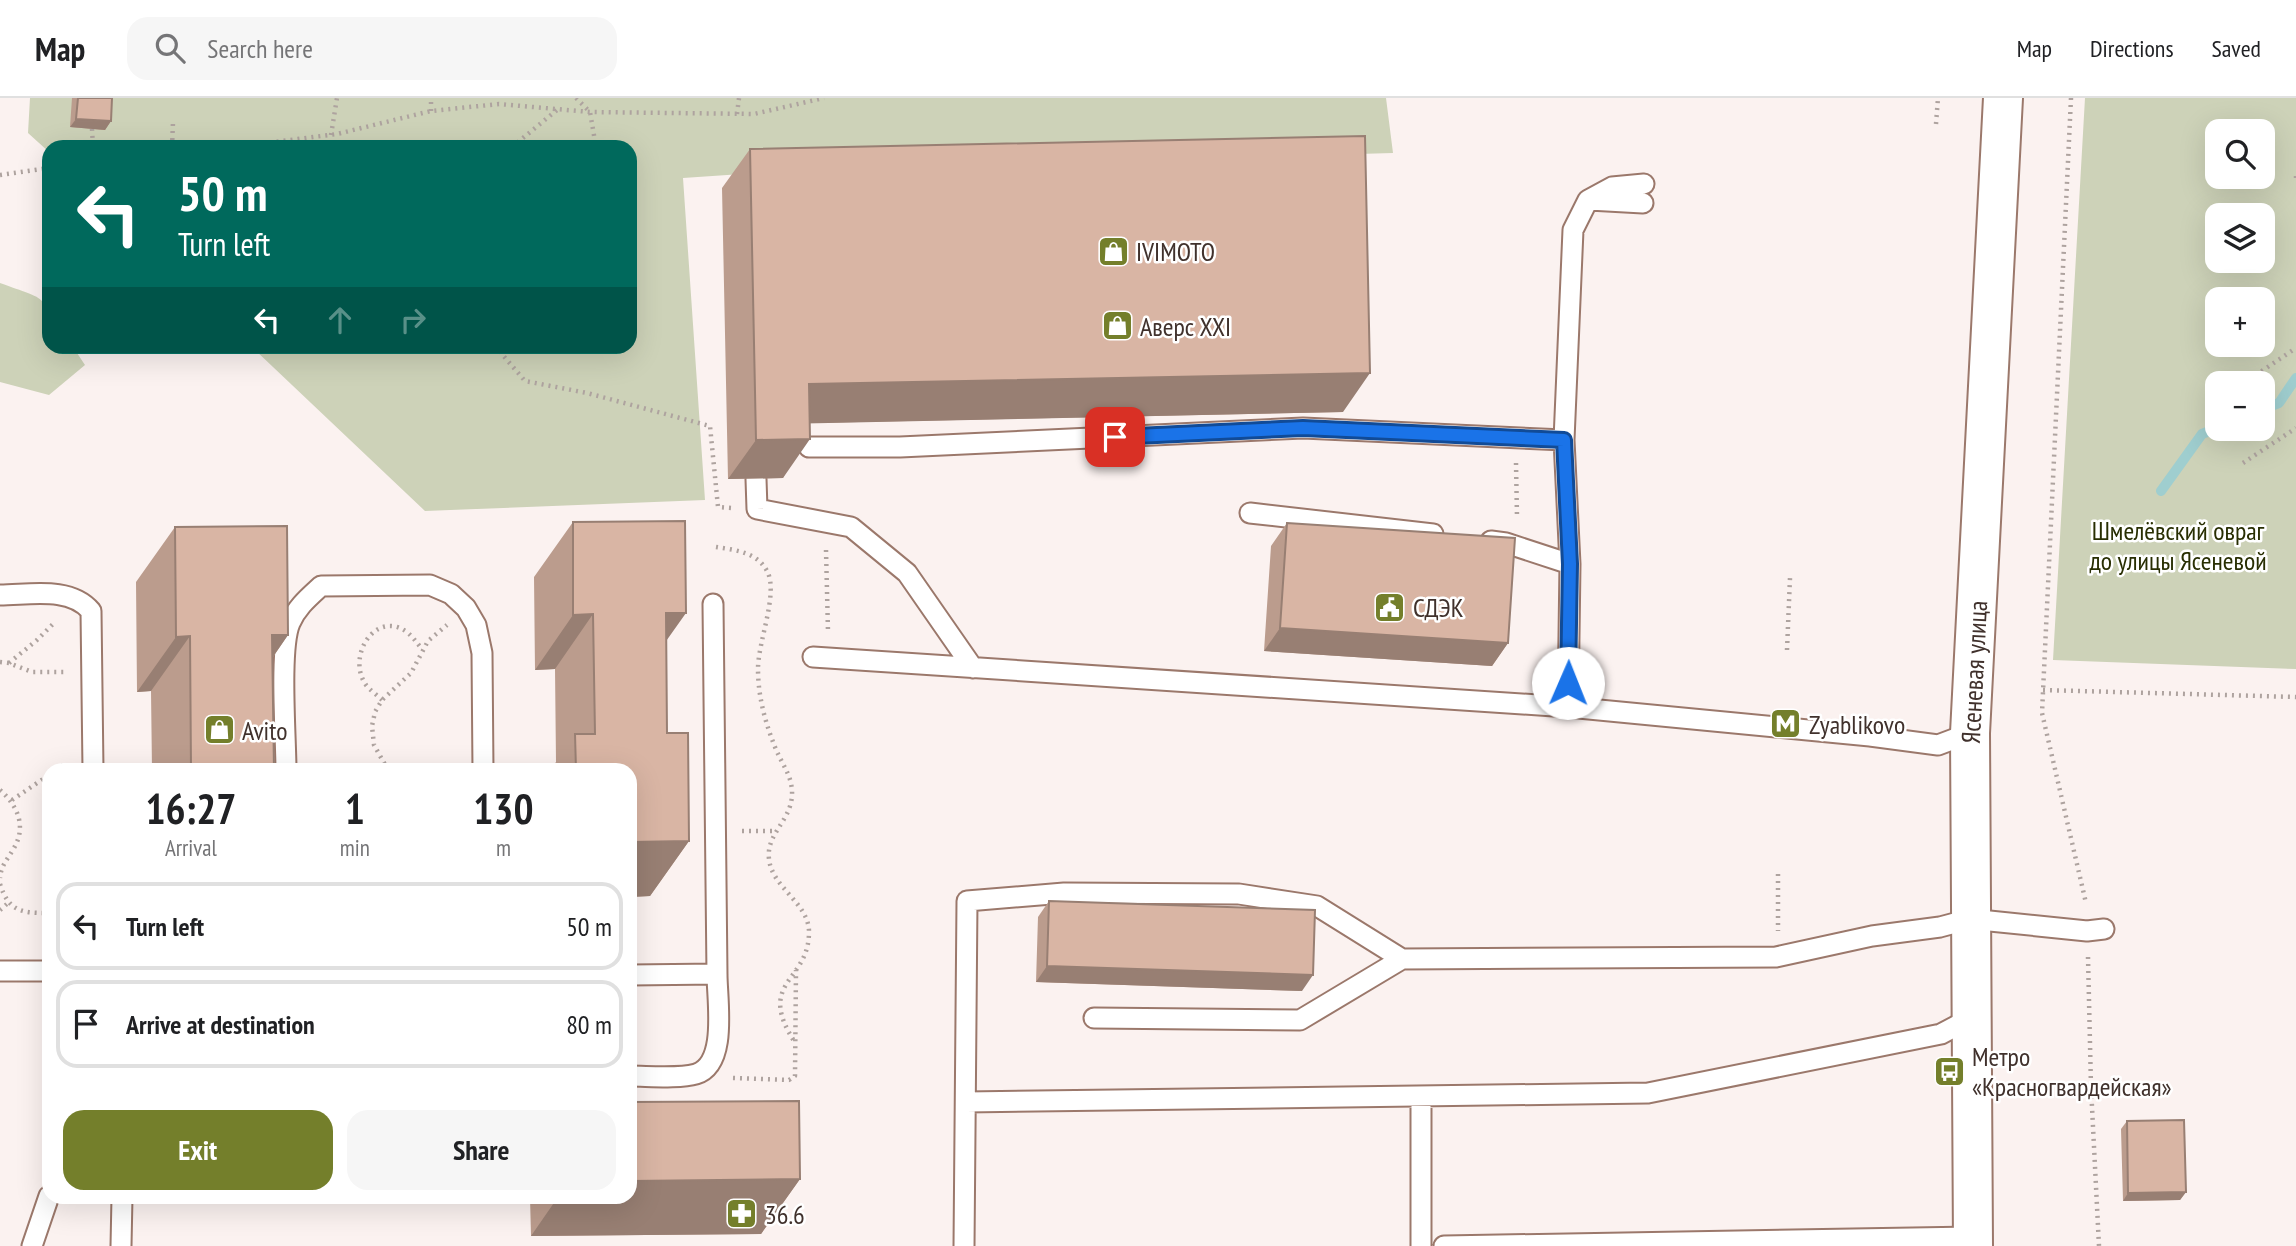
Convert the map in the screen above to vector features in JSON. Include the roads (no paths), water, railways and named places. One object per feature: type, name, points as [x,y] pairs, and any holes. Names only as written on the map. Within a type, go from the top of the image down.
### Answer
[{"type":"main road","name":"Ясеневая улица","points":[[1972,1242],[1970,733],[2003,98]]},
{"type":"lane","points":[[1568,707],[1570,564],[1564,440],[1573,230],[1588,200],[1612,187],[1643,193]]},
{"type":"lane","points":[[809,447],[900,447],[1303,428],[1564,440]]},
{"type":"lane","points":[[756,479],[757,509],[851,527],[906,573],[973,668]]},
{"type":"lane","points":[[1250,513],[1506,543],[1570,564]]},
{"type":"lane","points":[[286,763],[285,655],[289,626],[300,604],[321,586],[430,585],[451,594],[476,625],[482,653],[483,763]]},
{"type":"lane","points":[[0,595],[66,595],[75,598],[91,611],[93,763]]},
{"type":"lane","points":[[637,1076],[687,1075],[704,1070],[715,1057],[718,1044],[713,604]]},
{"type":"lane","points":[[821,658],[1568,707],[1856,734],[1938,745],[1970,733]]},
{"type":"lane","points":[[964,1246],[967,901],[1064,893],[1239,894],[1317,906],[1402,959]]},
{"type":"lane","points":[[1094,1018],[1300,1020],[1402,959],[1776,957],[1872,936],[1940,927],[1970,919],[2096,930]]},
{"type":"lane","points":[[0,971],[42,971]]},
{"type":"lane","points":[[637,975],[717,974]]},
{"type":"lane","points":[[966,1102],[1647,1093],[1941,1034],[1971,1018]]},
{"type":"lane","points":[[1421,1096],[1421,1246]]},
{"type":"lane","points":[[32,1246],[46,1204]]},
{"type":"lane","points":[[121,1246],[122,1204]]},
{"type":"lane","points":[[1444,1246],[1972,1242]]},
{"type":"waterway","points":[[2275,404],[2279,403],[2296,378]]},
{"type":"waterway","points":[[2161,491],[2205,433]]},
{"type":"place","name":"IVIMOTO","points":[[1113,251]]},
{"type":"place","name":"Аверс XXI","points":[[1117,326]]},
{"type":"place","name":"СДЭК","points":[[1390,607]]},
{"type":"place","name":"Zyablikovo","points":[[1786,724]]},
{"type":"place","name":"Avito","points":[[219,730]]},
{"type":"place","name":"Метро «Красногвардейская»","points":[[1949,1071]]},
{"type":"place","name":"36.6","points":[[742,1214]]},
{"type":"park label","name":"Шмелёвский овраг до улицы Ясеневой","points":[[2178,545]]}]
